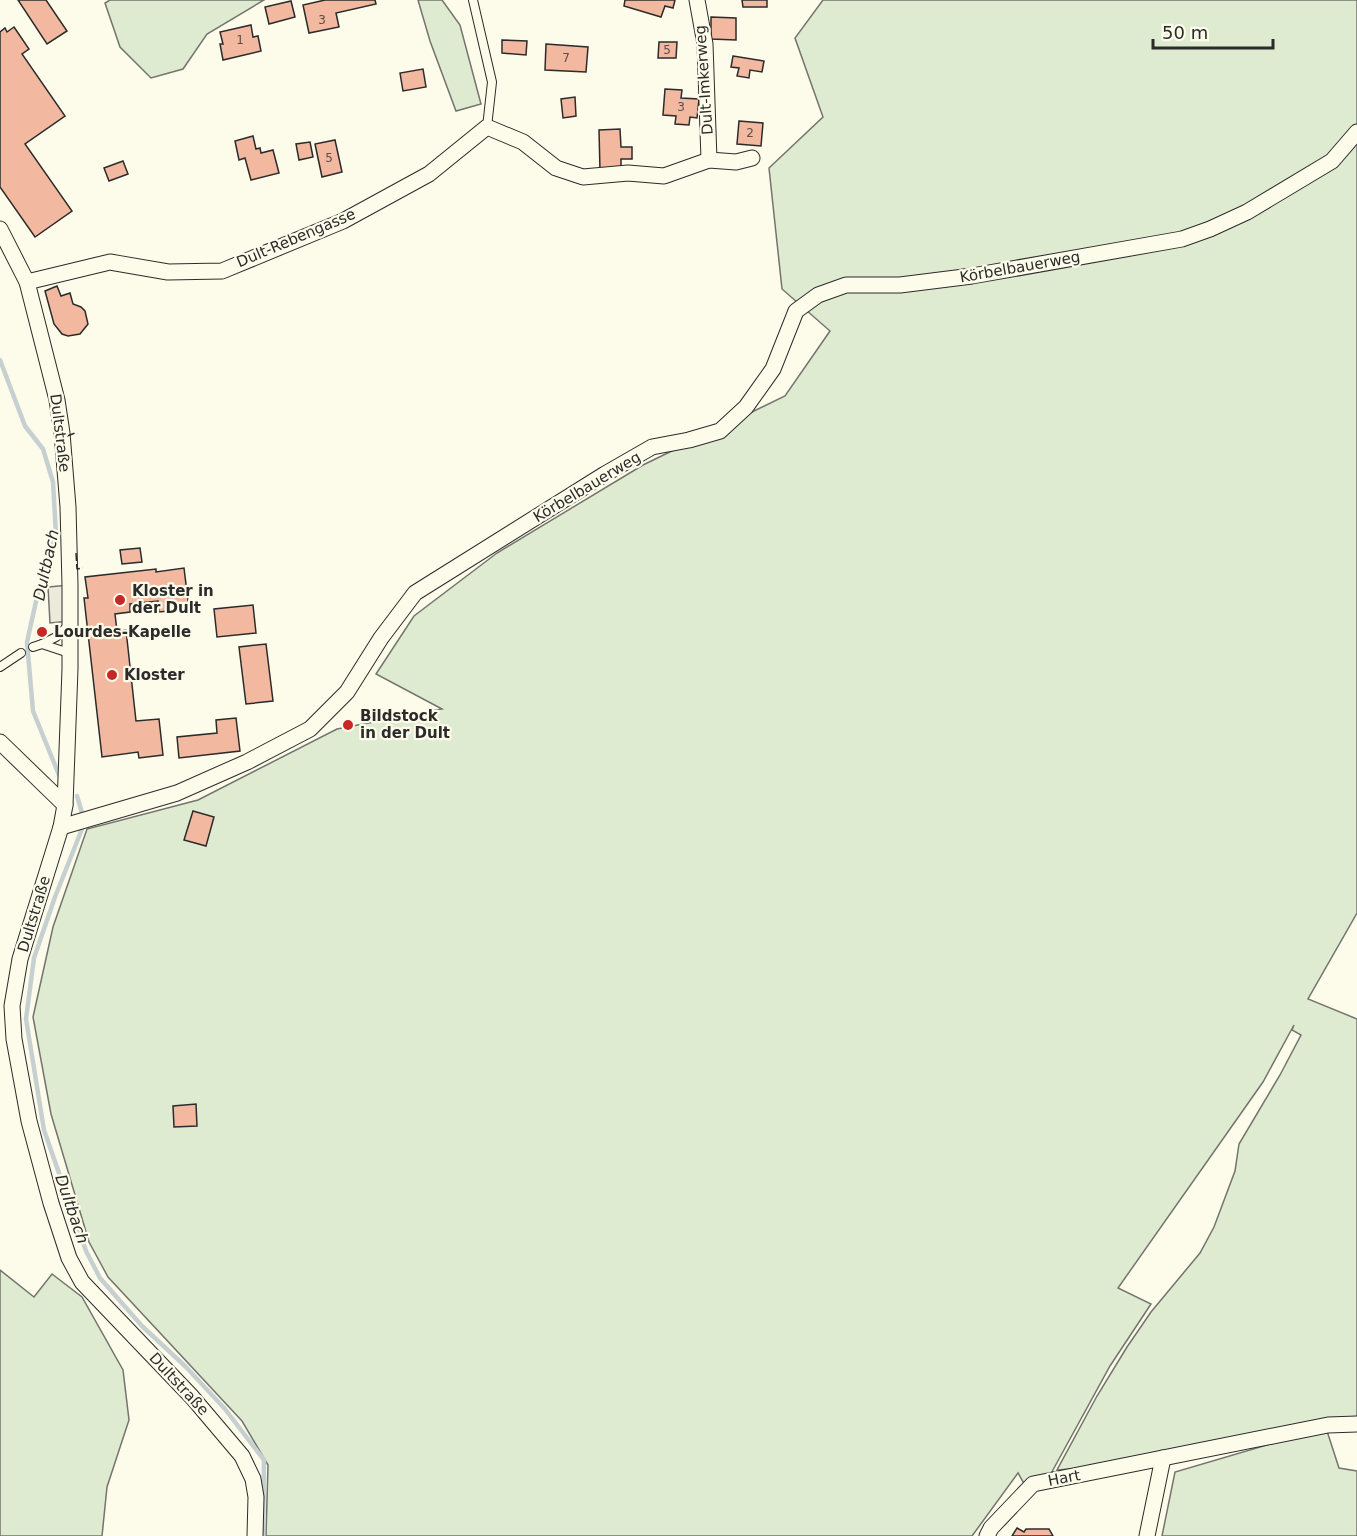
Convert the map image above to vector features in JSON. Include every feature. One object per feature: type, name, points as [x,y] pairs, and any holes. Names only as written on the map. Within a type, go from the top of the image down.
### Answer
[{"type":"street","name":"Dult-Imkerweg","points":[[697,0],[705,44],[709,160]]},
{"type":"street","points":[[487,127],[523,142],[556,168],[583,177],[628,173],[664,176],[709,160],[736,162],[752,158]]},
{"type":"street","name":"Dult-Rebengasse","points":[[27,282],[110,262],[168,272],[222,271],[343,221],[429,174],[487,127]]},
{"type":"street","name":"Körbelbauerweg","points":[[61,827],[177,793],[247,762],[310,729],[347,692],[381,638],[415,593],[604,474],[652,447],[720,431],[746,407],[773,369],[796,310],[818,295],[846,285],[900,285],[972,276],[1182,239],[1247,212],[1332,160],[1357,132]]},
{"type":"street","name":"Dultstraße","points":[[0,229],[27,282],[57,400],[68,507],[70,624],[65,805],[61,827],[20,959],[12,1006],[14,1039],[29,1120],[51,1203],[69,1258],[82,1282],[192,1397],[242,1456],[253,1479],[256,1497],[255,1536]]},
{"type":"street","points":[[0,742],[65,805]]},
{"type":"street","name":"Hart","points":[[987,1536],[991,1528],[1033,1484],[1328,1425],[1357,1424]]},
{"type":"street","points":[[1147,1536],[1163,1458]]},
{"type":"lane","points":[[473,0],[492,82],[487,127]]},
{"type":"lane","points":[[33,647],[56,637],[70,624]]},
{"type":"lane","points":[[42,644],[69,653]]},
{"type":"lane","points":[[0,667],[21,653]]},
{"type":"green space","points":[[110,0],[264,0],[207,34],[183,69],[151,78],[120,47],[105,3]]},
{"type":"green space","points":[[418,0],[442,0],[460,25],[481,104],[456,111],[430,41]]},
{"type":"green space","points":[[823,0],[1357,0],[1357,913],[1308,999],[1357,1019],[1357,1418],[1109,1466],[1057,1470],[1097,1396],[1127,1347],[1151,1312],[1200,1253],[1214,1227],[1235,1171],[1239,1144],[1301,1035],[1292,1030],[1294,1025],[1263,1082],[1118,1288],[1151,1304],[1110,1366],[1048,1479],[1026,1487],[1018,1473],[972,1536],[266,1536],[268,1465],[242,1421],[108,1277],[89,1242],[51,1114],[33,1017],[53,927],[87,829],[198,800],[337,729],[442,709],[376,674],[414,616],[497,553],[643,465],[785,396],[830,331],[782,289],[769,168],[823,117],[795,38]]},
{"type":"green space","points":[[0,1270],[34,1297],[52,1274],[82,1297],[123,1370],[129,1420],[107,1487],[102,1536],[0,1536]]},
{"type":"green space","points":[[1327,1431],[1339,1468],[1357,1471],[1357,1536],[1162,1536],[1175,1472],[1301,1435]]},
{"type":"shaded area","points":[[70,585],[70,621],[50,623],[48,587]]},
{"type":"building","points":[[18,0],[46,0],[67,31],[47,44]]},
{"type":"building","points":[[325,0],[375,0],[376,4],[336,13],[339,27],[309,33],[303,5]]},
{"type":"building","points":[[625,0],[675,0],[673,8],[665,6],[661,17],[624,6]]},
{"type":"building","points":[[742,0],[767,0],[767,7],[743,7]]},
{"type":"building","points":[[291,1],[295,17],[269,24],[265,7]]},
{"type":"building","points":[[711,17],[736,18],[736,40],[711,39]]},
{"type":"building","points":[[251,25],[253,37],[258,36],[261,51],[223,60],[220,32]]},
{"type":"building","points":[[14,27],[29,49],[22,54],[65,116],[25,144],[72,211],[35,237],[0,187],[0,32],[5,28],[7,32]]},
{"type":"building","points":[[502,40],[527,41],[526,55],[502,53]]},
{"type":"building","points":[[659,42],[677,42],[676,58],[658,58]]},
{"type":"building","points":[[546,44],[588,47],[586,72],[545,70]]},
{"type":"building","points":[[733,56],[764,61],[762,72],[750,70],[749,78],[737,76],[739,68],[731,67]]},
{"type":"building","points":[[423,69],[426,87],[403,91],[400,73]]},
{"type":"building","points":[[665,89],[682,90],[681,98],[699,99],[697,118],[690,117],[689,125],[675,124],[676,116],[663,115]]},
{"type":"building","points":[[575,97],[576,116],[563,118],[561,99]]},
{"type":"building","points":[[739,121],[763,123],[761,146],[737,144]]},
{"type":"building","points":[[620,129],[621,147],[632,147],[632,159],[621,159],[621,170],[600,171],[599,130]]},
{"type":"building","points":[[253,136],[256,149],[260,148],[261,153],[273,150],[279,173],[251,180],[245,158],[239,160],[235,141]]},
{"type":"building","points":[[335,140],[342,172],[322,177],[315,144]]},
{"type":"building","points":[[310,142],[313,157],[299,160],[296,144]]},
{"type":"building","points":[[123,161],[128,174],[109,181],[104,168]]},
{"type":"building","points":[[57,286],[61,296],[70,293],[73,304],[85,311],[88,324],[80,334],[68,336],[62,334],[54,324],[45,291]]},
{"type":"building","points":[[140,548],[142,562],[122,564],[120,550]]},
{"type":"building","name":"Kloster","points":[[184,568],[189,609],[159,612],[158,601],[130,604],[130,612],[115,614],[117,631],[126,630],[136,721],[159,719],[163,755],[139,758],[138,752],[102,757],[84,598],[88,598],[85,577]]},
{"type":"building","points":[[253,605],[256,633],[217,637],[214,609]]},
{"type":"building","points":[[266,644],[273,701],[246,704],[239,647]]},
{"type":"building","points":[[236,718],[240,751],[179,758],[177,737],[217,733],[216,720]]},
{"type":"building","points":[[193,811],[214,817],[206,846],[184,840]]},
{"type":"building","points":[[196,1104],[197,1126],[174,1127],[173,1106]]},
{"type":"building","points":[[1017,1528],[1024,1532],[1026,1529],[1049,1529],[1053,1536],[1012,1536]]},
{"type":"waterway","name":"Dultbach","points":[[0,360],[25,426],[43,449],[53,482],[56,535],[39,588],[27,642],[33,711],[59,775]]},
{"type":"waterway","name":"Dultbach","points":[[77,796],[82,813]]},
{"type":"waterway","name":"Dultbach","points":[[82,829],[34,958],[26,1019],[44,1130],[86,1251],[100,1278],[142,1326],[186,1367],[225,1409],[264,1460],[263,1536]]},
{"type":"fence","points":[[67,436],[75,433]]},
{"type":"fence","points":[[76,553],[77,569],[83,568]]},
{"type":"place","name":"Kloster in der Dult","points":[[120,600]]},
{"type":"place","name":"Lourdes-Kapelle","points":[[42,632]]},
{"type":"place","name":"Kloster","points":[[112,675]]},
{"type":"place","name":"Bildstock in der Dult","points":[[348,725]]}]
